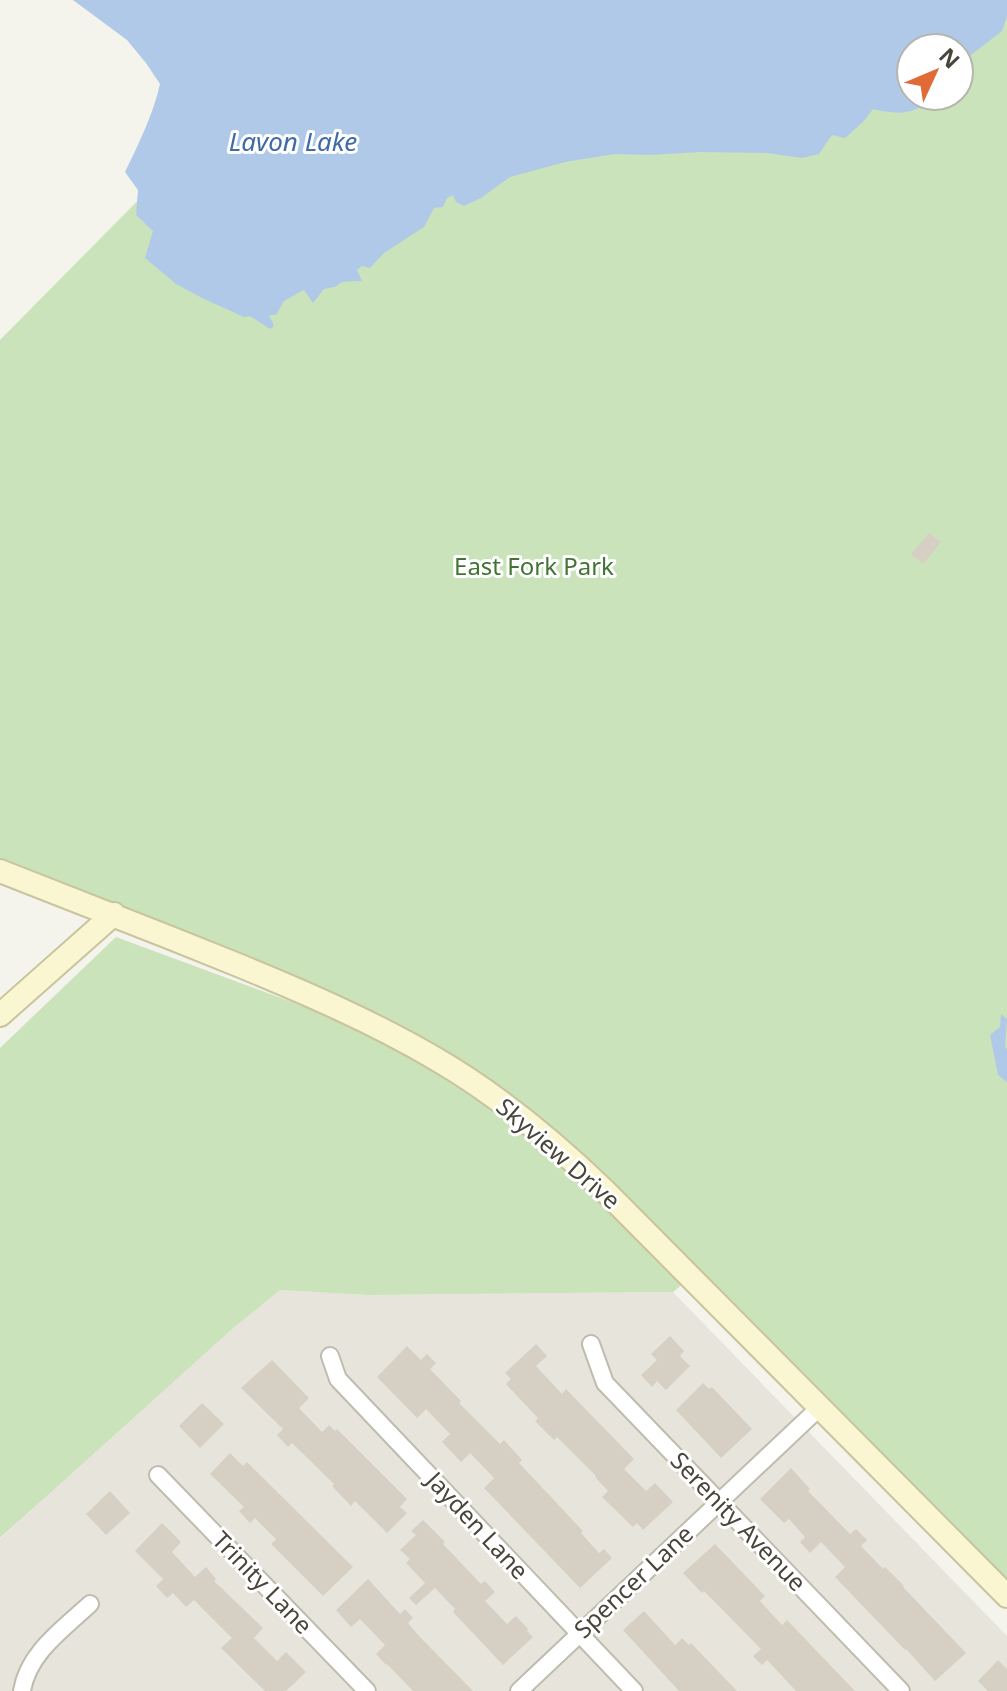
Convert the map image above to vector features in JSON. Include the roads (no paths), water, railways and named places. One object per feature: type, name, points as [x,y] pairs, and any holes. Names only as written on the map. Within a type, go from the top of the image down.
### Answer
[{"type":"street","name":"Skyview Drive","points":[[0,871],[114,914],[352,1014],[474,1083],[575,1163],[1007,1596]]},
{"type":"street","points":[[0,1015],[114,914]]},
{"type":"street","name":"Serenity Avenue","points":[[591,1344],[605,1383],[901,1691]]},
{"type":"street","name":"Jayden Lane","points":[[330,1356],[338,1379],[634,1691]]},
{"type":"street","name":"Spencer Lane","points":[[519,1691],[820,1407]]},
{"type":"street","name":"Trinity Lane","points":[[158,1475],[367,1691]]},
{"type":"street","points":[[22,1691],[26,1673],[35,1657],[90,1604]]},
{"type":"water","name":"Lavon Lake","points":[[73,0],[1007,0],[1007,16],[1002,31],[975,52],[975,32],[895,32],[895,112],[873,109],[845,138],[832,135],[819,154],[802,158],[767,153],[615,154],[565,162],[510,177],[464,206],[456,202],[453,195],[447,198],[443,207],[434,208],[424,227],[384,253],[370,268],[362,266],[357,270],[362,281],[342,282],[324,289],[313,303],[304,290],[284,301],[276,315],[269,315],[274,326],[270,329],[250,316],[244,317],[176,284],[145,258],[153,231],[136,215],[138,190],[125,172],[150,118],[160,84],[127,40]]},
{"type":"water","points":[[1001,1014],[1007,1019],[1007,1082],[998,1075],[990,1035],[1000,1027]]},
{"type":"park label","name":"East Fork Park","points":[[534,567]]}]
